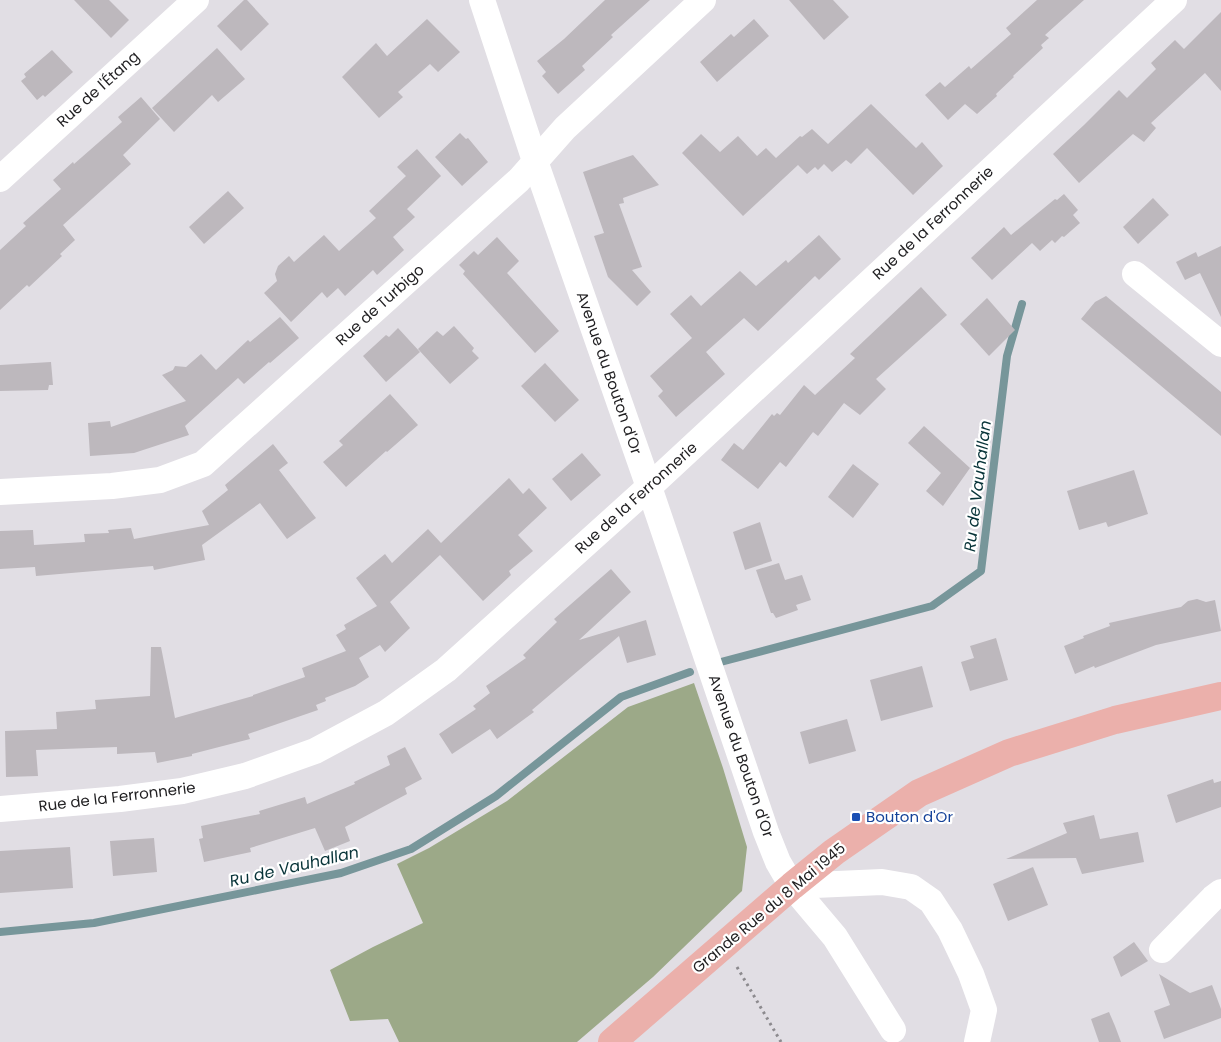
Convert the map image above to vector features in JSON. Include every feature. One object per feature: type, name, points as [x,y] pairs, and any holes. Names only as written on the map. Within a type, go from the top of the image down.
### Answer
[{"type":"main road","name":"Grande Rue du 8 Mai 1945","points":[[612,1042],[792,886],[834,852],[919,793],[1009,753],[1115,720],[1221,696]]},
{"type":"street","name":"Rue de l'Étang","points":[[0,179],[196,0]]},
{"type":"street","name":"Avenue du Bouton d'Or","points":[[482,0],[535,161],[649,487],[766,832],[778,862],[792,886],[835,937],[893,1030]]},
{"type":"street","name":"Rue de Turbigo","points":[[0,492],[112,486],[160,480],[203,464],[519,180],[565,128],[704,0]]},
{"type":"street","name":"Rue de la Ferronnerie","points":[[0,809],[120,799],[182,791],[245,776],[315,752],[386,713],[446,670],[649,487],[1174,0]]},
{"type":"street","points":[[1135,274],[1216,333]]},
{"type":"street","points":[[792,886],[882,882],[911,887],[931,901],[950,930],[971,974],[984,1010],[976,1042]]},
{"type":"street","points":[[1162,950],[1221,892]]},
{"type":"path","points":[[723,946],[781,1042]]},
{"type":"green space","points":[[694,683],[747,847],[742,891],[653,977],[577,1042],[399,1042],[388,1019],[350,1021],[330,970],[423,923],[397,864],[429,848],[507,801],[628,707]]},
{"type":"building","points":[[74,0],[109,0],[129,20],[111,38]]},
{"type":"building","points":[[244,0],[247,0],[269,24],[241,51],[217,26]]},
{"type":"building","points":[[605,0],[650,0],[611,35],[613,37],[582,66],[585,70],[558,94],[542,76],[546,72],[537,61],[564,39]]},
{"type":"building","points":[[789,0],[833,0],[849,17],[824,40]]},
{"type":"building","points":[[1037,0],[1084,0],[1045,35],[1049,38],[1041,45],[1043,48],[977,114],[965,104],[948,120],[925,95],[940,82],[945,87],[969,66],[971,69],[1011,34],[1006,28]]},
{"type":"building","points":[[1221,12],[1221,91],[1205,73],[1151,123],[1156,128],[1144,142],[1133,134],[1079,183],[1053,154],[1119,90],[1127,98],[1156,69],[1151,63],[1175,40],[1184,49]]},
{"type":"building","points":[[427,19],[460,52],[438,72],[430,64],[398,92],[403,97],[379,118],[342,77],[376,43],[387,56]]},
{"type":"building","points":[[754,19],[769,36],[717,82],[700,62],[731,34],[734,37]]},
{"type":"building","points":[[217,48],[245,79],[218,102],[212,95],[174,132],[152,108]]},
{"type":"building","points":[[52,50],[73,72],[45,97],[43,95],[37,100],[21,81],[26,77],[24,74]]},
{"type":"building","points":[[141,97],[160,119],[123,155],[131,164],[63,225],[75,240],[60,254],[62,256],[29,287],[27,285],[0,310],[0,250],[26,226],[23,223],[61,189],[53,180],[122,122],[118,117]]},
{"type":"building","points":[[871,104],[916,148],[922,142],[943,166],[913,195],[867,148],[851,164],[846,160],[832,172],[824,164],[818,170],[815,167],[807,174],[798,165],[743,216],[682,153],[701,134],[720,152],[738,136],[757,156],[766,148],[776,158],[800,136],[802,137],[812,129],[828,144]]},
{"type":"building","points":[[460,133],[466,139],[468,138],[488,162],[462,186],[435,157]]},
{"type":"building","points":[[417,149],[441,176],[407,209],[415,217],[393,237],[404,250],[377,275],[373,270],[345,296],[338,288],[327,298],[322,292],[291,322],[264,293],[277,281],[275,274],[278,266],[289,256],[294,262],[324,235],[339,251],[376,218],[369,211],[406,176],[397,167]]},
{"type":"building","points":[[633,155],[659,185],[623,198],[624,203],[619,204],[642,267],[632,270],[651,292],[637,306],[608,277],[594,236],[604,233],[583,172]]},
{"type":"building","points":[[228,191],[244,208],[204,244],[189,227]]},
{"type":"building","points":[[1064,194],[1078,210],[1073,215],[1080,223],[1064,237],[1062,236],[1055,243],[1052,240],[1040,251],[1032,243],[992,280],[971,258],[1004,227],[1011,235],[1055,199],[1057,200]]},
{"type":"building","points":[[1153,198],[1169,215],[1138,244],[1123,227]]},
{"type":"building","points":[[819,235],[841,259],[819,280],[815,276],[758,331],[744,318],[706,352],[725,374],[676,417],[658,396],[663,391],[650,376],[692,338],[670,314],[691,295],[701,306],[740,271],[756,286],[786,260],[788,263]]},
{"type":"building","points":[[497,237],[519,261],[507,273],[559,331],[535,353],[463,274],[465,271],[459,265],[474,251],[478,255]]},
{"type":"building","points":[[1221,246],[1221,317],[1200,273],[1185,280],[1176,262],[1196,252],[1198,257]]},
{"type":"building","points":[[921,287],[947,315],[876,379],[886,389],[860,415],[844,403],[818,436],[813,432],[786,467],[780,462],[758,489],[721,460],[734,443],[743,450],[772,414],[774,416],[777,413],[780,415],[804,385],[815,395],[855,358],[850,354]]},
{"type":"building","points":[[1106,296],[1221,392],[1221,436],[1081,319],[1095,302]]},
{"type":"building","points":[[987,298],[1015,330],[989,356],[960,324]]},
{"type":"building","points":[[280,317],[299,338],[244,384],[238,378],[185,426],[189,435],[134,453],[90,456],[88,423],[110,421],[111,427],[186,401],[162,375],[173,370],[175,366],[186,367],[201,354],[216,370],[248,340],[250,342]]},
{"type":"building","points":[[454,326],[474,348],[472,351],[479,358],[450,384],[418,349],[437,331],[443,336]]},
{"type":"building","points":[[398,328],[420,352],[386,382],[363,356],[386,335],[389,337]]},
{"type":"building","points":[[51,362],[53,385],[49,385],[48,390],[0,391],[0,365]]},
{"type":"building","points":[[545,363],[579,400],[555,422],[521,386]]},
{"type":"building","points":[[390,394],[418,425],[346,487],[323,462],[343,445],[339,441]]},
{"type":"building","points":[[924,426],[970,468],[943,506],[926,491],[941,473],[908,443]]},
{"type":"building","points":[[273,444],[288,463],[279,470],[316,518],[287,539],[260,503],[202,545],[205,560],[154,570],[153,566],[36,576],[35,567],[0,569],[0,531],[33,530],[34,545],[85,542],[84,534],[109,533],[108,530],[131,528],[134,539],[209,525],[202,511],[228,490],[225,485]]},
{"type":"building","points":[[582,453],[601,475],[571,501],[552,479]]},
{"type":"building","points":[[853,464],[879,484],[853,518],[828,497]]},
{"type":"building","points":[[1134,470],[1148,514],[1108,527],[1106,522],[1079,530],[1067,491]]},
{"type":"building","points":[[509,478],[523,494],[529,488],[547,508],[518,535],[533,551],[509,571],[511,575],[483,601],[440,555],[390,602],[410,628],[385,652],[380,645],[359,658],[369,677],[355,686],[325,698],[326,701],[316,705],[318,710],[248,734],[250,739],[192,754],[192,756],[157,763],[155,752],[117,754],[117,747],[36,750],[38,776],[6,777],[5,731],[57,729],[56,712],[96,709],[95,700],[150,696],[151,647],[161,647],[175,718],[253,696],[305,677],[302,668],[346,651],[336,635],[346,629],[344,625],[377,606],[356,578],[385,554],[392,563],[428,529],[441,543]]},
{"type":"building","points":[[760,522],[772,561],[745,570],[733,532]]},
{"type":"building","points":[[779,563],[785,580],[802,575],[811,600],[796,605],[798,610],[776,618],[771,613],[756,570]]},
{"type":"building","points":[[611,569],[631,592],[579,640],[646,620],[656,655],[627,663],[619,636],[532,710],[534,712],[497,739],[490,729],[452,754],[439,734],[476,709],[473,706],[490,693],[486,686],[526,658],[523,655],[557,622],[554,619]]},
{"type":"building","points":[[1197,599],[1206,602],[1215,600],[1221,631],[1156,645],[1075,674],[1064,646],[1084,638],[1083,636],[1110,626],[1109,623],[1181,607],[1188,601]]},
{"type":"building","points":[[996,638],[1008,680],[970,691],[961,662],[974,658],[970,646]]},
{"type":"building","points":[[922,666],[933,707],[881,721],[870,680]]},
{"type":"building","points":[[847,719],[856,751],[809,764],[800,732]]},
{"type":"building","points":[[405,747],[422,779],[405,788],[407,794],[345,827],[350,841],[325,851],[315,828],[250,848],[251,852],[204,862],[199,839],[203,838],[201,826],[260,814],[259,811],[305,797],[307,804],[355,784],[354,782],[390,765],[387,756]]},
{"type":"building","points":[[1213,779],[1214,783],[1221,781],[1221,807],[1176,823],[1167,795]]},
{"type":"building","points":[[1094,815],[1100,839],[1138,832],[1144,862],[1082,874],[1076,858],[1006,859],[1067,833],[1063,823]]},
{"type":"building","points":[[154,838],[157,872],[113,876],[110,841]]},
{"type":"building","points":[[70,847],[73,888],[0,893],[0,851]]},
{"type":"building","points":[[1033,867],[1048,905],[1008,921],[993,884]]},
{"type":"building","points":[[1134,942],[1148,961],[1121,977],[1113,957]]},
{"type":"building","points":[[1159,974],[1190,993],[1212,985],[1221,1009],[1221,1018],[1164,1039],[1154,1011],[1170,1005]]},
{"type":"building","points":[[1109,1012],[1121,1042],[1099,1042],[1091,1019]]},
{"type":"waterway","name":"Ru de Vauhallan","points":[[717,663],[932,606],[981,571],[1007,356],[1022,304]]},
{"type":"waterway","name":"Ru de Vauhallan","points":[[0,932],[94,923],[341,873],[411,849],[496,796],[621,697],[690,672]]},
{"type":"place","name":"Bouton d'Or","points":[[856,817]]}]
